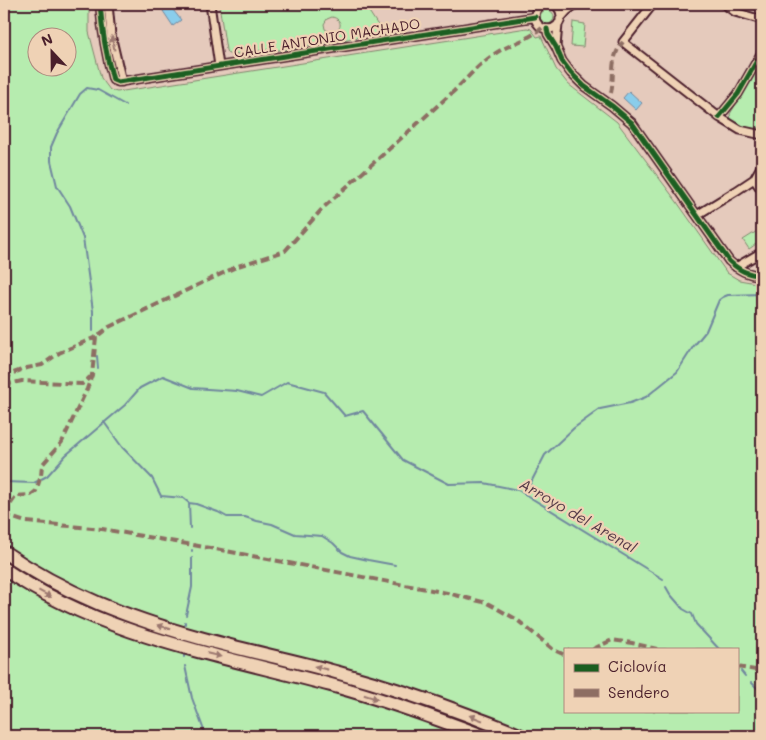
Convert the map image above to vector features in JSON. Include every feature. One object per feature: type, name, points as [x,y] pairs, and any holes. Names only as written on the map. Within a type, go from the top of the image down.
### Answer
[{"type":"highway","points":[[4,552],[53,583],[122,613],[200,638],[340,673],[432,702],[521,736]]},
{"type":"highway","points":[[4,569],[47,595],[118,627],[196,651],[333,685],[425,714],[483,736]]},
{"type":"street","points":[[100,4],[103,36],[113,79],[115,82],[122,82],[111,34],[108,4]]},
{"type":"street","points":[[210,4],[219,66]]},
{"type":"street","points":[[567,4],[541,4],[535,17],[537,24],[547,29],[554,28],[567,11],[576,4]]},
{"type":"street","points":[[653,4],[623,42],[719,117],[740,130],[762,135]]},
{"type":"street","points":[[724,4],[735,12],[762,20]]},
{"type":"street","points":[[554,5],[560,11],[556,47]]},
{"type":"street","name":"CALLE ANTONIO MACHADO","points":[[122,82],[535,17]]},
{"type":"street","points":[[547,29],[562,61],[572,73],[584,86],[632,123],[729,261],[744,272],[762,276]]},
{"type":"street","points":[[719,117],[738,94],[762,52]]},
{"type":"street","points":[[113,79],[118,78],[120,74]]},
{"type":"street","points":[[697,215],[754,179],[762,165]]},
{"type":"street","points":[[754,179],[762,191]]},
{"type":"street","points":[[736,267],[762,252]]},
{"type":"green space","points":[[4,4],[89,4],[89,32],[101,78],[110,90],[117,92],[527,28],[531,29],[537,37],[541,36],[556,69],[568,84],[617,122],[727,273],[739,280],[762,284],[762,736],[4,736],[4,312],[7,309],[4,307]]},
{"type":"green space","points":[[219,4],[364,4],[383,33],[284,50],[265,50],[231,55],[226,50]],"holes":[[[336,18],[340,25],[338,30],[331,33],[325,29],[324,24],[327,19]]]},
{"type":"green space","points":[[544,10],[550,10],[554,17],[550,24],[544,24],[540,20],[540,14]]},
{"type":"green space","points":[[573,22],[585,24],[583,47],[571,46]]},
{"type":"green space","points":[[762,60],[762,123],[760,127],[749,128],[731,120],[730,114]]},
{"type":"green space","points":[[762,228],[762,240],[749,249],[743,240]]},
{"type":"water","points":[[170,6],[181,20],[173,26],[163,11]]},
{"type":"water","points":[[629,91],[642,103],[636,110],[623,98]]},
{"type":"waterway","points":[[93,331],[93,311],[83,238],[70,206],[57,186],[51,161],[51,147],[80,94],[87,88],[98,90],[125,105]]},
{"type":"waterway","points":[[525,494],[545,455],[574,428],[600,409],[630,403],[646,397],[677,372],[706,331],[719,300],[728,295],[762,294]]},
{"type":"waterway","points":[[97,356],[98,368]]},
{"type":"waterway","name":"Arroyo del Arenal","points":[[4,482],[34,483],[47,476],[66,455],[125,405],[140,388],[163,376],[193,388],[237,391],[261,397],[287,382],[324,392],[345,416],[363,411],[403,460],[449,484],[484,483],[518,490],[663,579]]},
{"type":"waterway","points":[[104,422],[122,447],[152,478],[161,496],[183,498],[189,503],[190,528]]},
{"type":"waterway","points":[[189,503],[218,512],[227,517],[245,517],[272,524],[295,534],[322,536],[350,556],[395,565]]},
{"type":"waterway","points":[[186,615],[192,587],[192,558]]},
{"type":"waterway","name":"Arroyo del Arenal","points":[[666,587],[683,609],[692,614],[696,624],[718,648]]},
{"type":"waterway","points":[[185,666],[192,698],[206,736]]},
{"type":"waterway","name":"Arroyo del Arenal","points":[[741,671],[745,676]]},
{"type":"waterway","name":"Arroyo del Arenal","points":[[751,682],[762,693]]},
{"type":"marked path","points":[[4,514],[16,496],[31,495],[36,491],[42,465],[62,442],[92,375],[96,337],[109,327],[238,266],[285,251],[323,208],[454,91],[482,63],[494,54],[527,38],[542,28]]},
{"type":"marked path","points":[[611,93],[614,60],[623,42]]},
{"type":"marked path","points":[[4,380],[13,373],[42,365],[59,353],[96,337]]},
{"type":"marked path","points":[[4,385],[22,381],[82,384],[90,377]]},
{"type":"marked path","points":[[4,515],[26,522],[102,529],[447,593],[487,603],[516,619],[554,650],[564,655]]},
{"type":"marked path","points":[[595,648],[612,640],[653,648]]},
{"type":"marked path","points":[[738,667],[762,671]]},
{"type":"cycle path","points":[[100,4],[108,61],[113,80],[118,82],[535,17]]},
{"type":"cycle path","points":[[547,29],[562,61],[571,73],[584,86],[632,123],[729,261],[744,272],[762,276]]},
{"type":"cycle path","points":[[719,117],[738,94],[762,52]]}]
